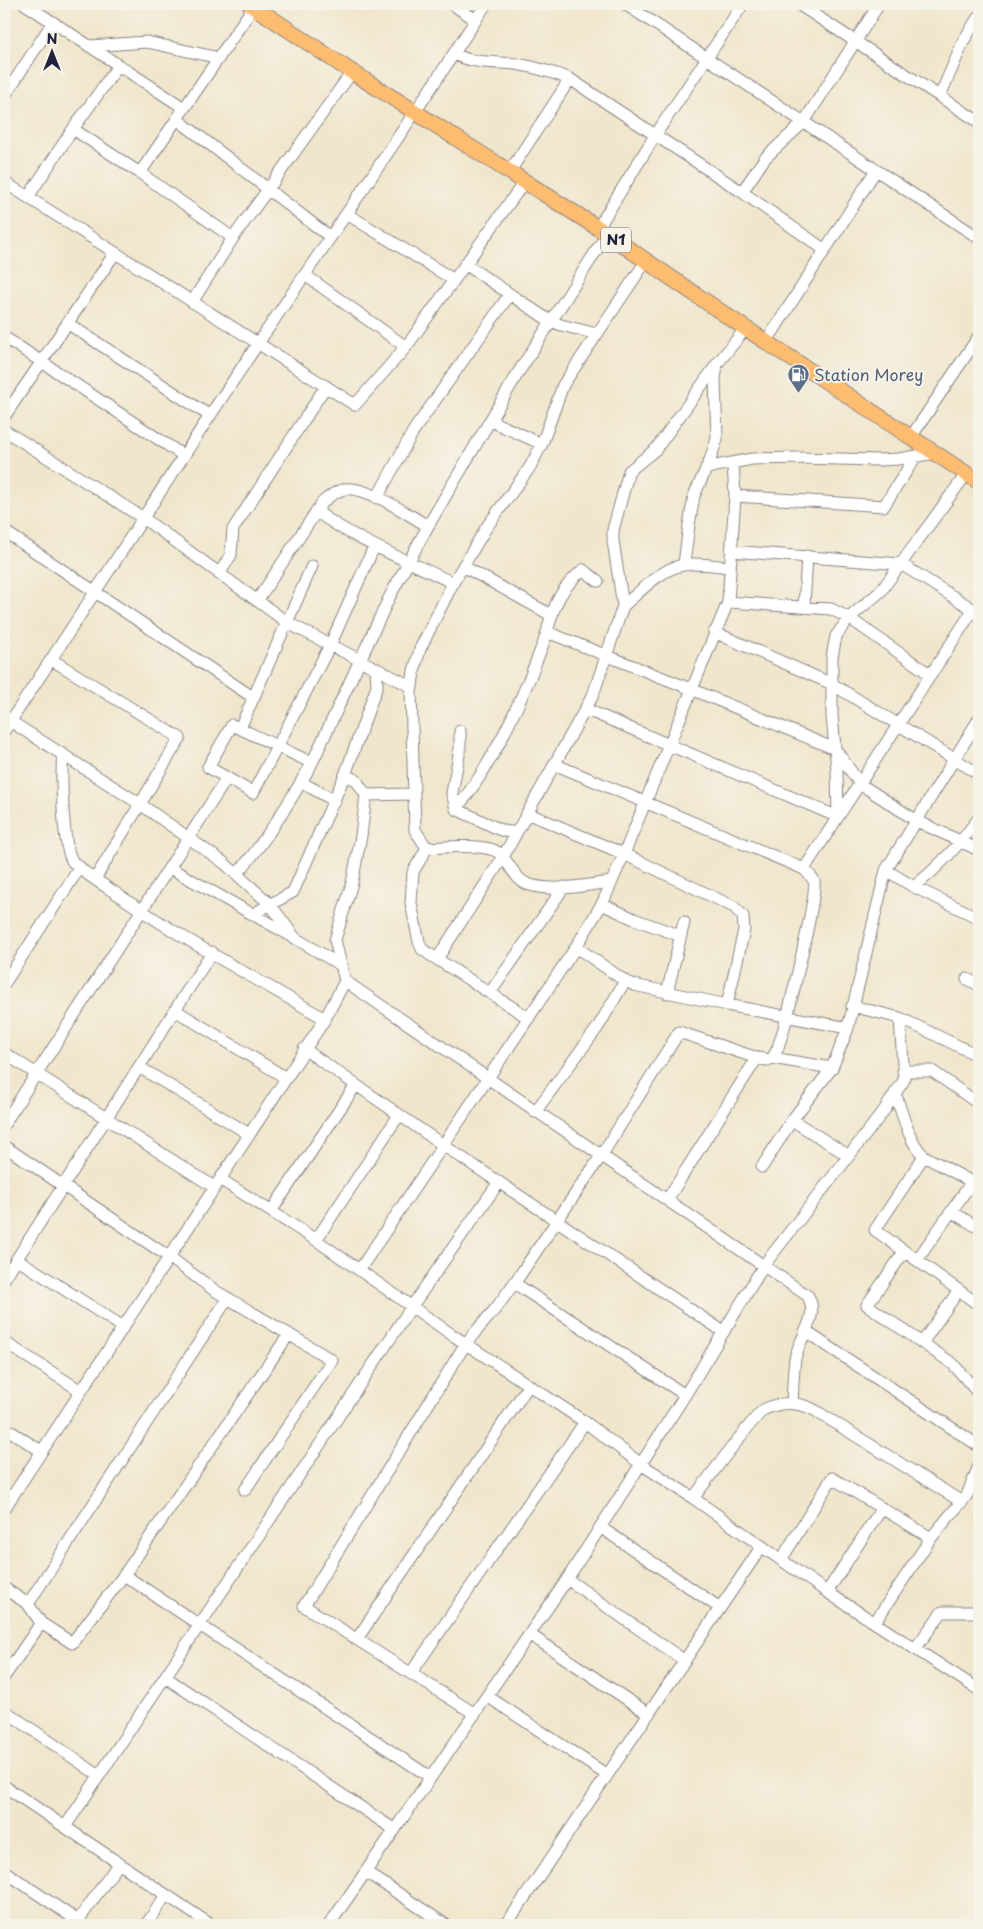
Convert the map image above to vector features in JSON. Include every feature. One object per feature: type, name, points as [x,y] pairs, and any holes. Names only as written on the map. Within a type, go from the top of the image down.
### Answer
[{"type":"main road","name":"N1","points":[[252,5],[352,72],[602,231],[973,477]]},
{"type":"street","points":[[25,4],[44,9],[52,22],[184,108]]},
{"type":"street","points":[[452,4],[476,20]]},
{"type":"street","points":[[4,731],[210,416],[486,4]]},
{"type":"street","points":[[625,4],[979,238]]},
{"type":"street","points":[[237,874],[258,850],[312,763],[408,561],[428,526],[550,321],[656,134],[743,4]]},
{"type":"street","points":[[798,4],[979,122]]},
{"type":"street","points":[[742,192],[765,158],[804,122],[879,4]]},
{"type":"street","points":[[140,173],[252,5]]},
{"type":"street","points":[[940,96],[964,40],[979,16]]},
{"type":"street","points":[[4,97],[52,22]]},
{"type":"street","points":[[89,46],[146,42],[218,58]]},
{"type":"street","points":[[454,54],[470,61],[543,69],[570,79],[656,134],[825,250]]},
{"type":"street","points":[[28,197],[118,66]]},
{"type":"street","points":[[192,302],[233,238],[352,72]]},
{"type":"street","points":[[510,171],[570,79]]},
{"type":"street","points":[[177,119],[330,237]]},
{"type":"street","points":[[73,129],[233,238]]},
{"type":"street","points":[[767,341],[876,170]]},
{"type":"street","points":[[4,182],[355,405],[406,347],[524,181]]},
{"type":"street","points":[[347,214],[454,280]]},
{"type":"street","points":[[4,417],[115,254]]},
{"type":"street","points":[[427,848],[415,830],[413,794],[412,687],[420,649],[453,583],[486,528],[530,468],[542,444],[562,385],[646,261]]},
{"type":"street","points":[[465,264],[550,321],[597,334]]},
{"type":"street","points":[[305,275],[406,347]]},
{"type":"street","points":[[377,498],[414,430],[510,294]]},
{"type":"street","points":[[68,324],[210,416]]},
{"type":"street","points":[[436,959],[503,857],[593,695],[623,606],[613,541],[616,517],[629,471],[656,449],[717,364],[746,328]]},
{"type":"street","points":[[911,437],[979,336]]},
{"type":"street","points":[[4,337],[184,456]]},
{"type":"street","points":[[969,352],[979,358]]},
{"type":"street","points":[[684,564],[688,525],[694,496],[717,439],[715,380],[717,364]]},
{"type":"street","points":[[219,574],[231,555],[233,529],[326,386]]},
{"type":"street","points":[[491,420],[542,444]]},
{"type":"street","points":[[4,430],[143,518],[288,623],[412,687]]},
{"type":"street","points":[[706,468],[752,459],[879,460],[936,453]]},
{"type":"street","points":[[735,496],[884,506],[916,456]]},
{"type":"street","points":[[360,1269],[576,948],[602,904],[670,745],[714,632],[728,602],[735,496],[733,464]]},
{"type":"street","points":[[838,817],[832,716],[834,643],[836,636],[849,618],[881,591],[973,477]]},
{"type":"street","points":[[257,601],[316,511],[332,494],[345,489],[360,490],[428,526]]},
{"type":"street","points":[[316,511],[339,528],[453,583]]},
{"type":"street","points":[[4,531],[94,593],[254,698]]},
{"type":"street","points":[[312,763],[277,746],[240,728],[232,724],[208,767],[253,793],[277,746],[330,645],[374,546]]},
{"type":"street","points":[[731,551],[901,564],[976,612],[931,675],[804,869]]},
{"type":"street","points":[[804,607],[807,556]]},
{"type":"street","points":[[623,606],[666,571],[684,564],[730,567]]},
{"type":"street","points":[[240,728],[312,566]]},
{"type":"street","points":[[464,566],[551,615]]},
{"type":"street","points":[[456,809],[474,787],[508,728],[547,632],[551,615],[559,596],[570,580],[583,570],[598,581]]},
{"type":"street","points":[[728,602],[831,610],[849,618],[931,675]]},
{"type":"street","points":[[547,632],[835,749],[860,784],[916,821],[979,850]]},
{"type":"street","points":[[714,632],[832,684],[979,774]]},
{"type":"street","points":[[52,660],[180,738],[96,879]]},
{"type":"street","points":[[253,914],[293,892],[345,775],[377,686],[376,668]]},
{"type":"street","points":[[585,709],[838,817]]},
{"type":"street","points":[[762,1167],[792,1120],[832,1068],[848,1028],[886,870],[979,719]]},
{"type":"street","points":[[10,721],[140,804],[223,862],[270,904],[295,938]]},
{"type":"street","points":[[456,809],[452,794],[460,749],[460,731]]},
{"type":"street","points":[[63,754],[61,775],[66,840],[72,861],[142,910],[325,1019]]},
{"type":"street","points":[[554,764],[804,869],[814,881],[811,911],[779,1044],[772,1058]]},
{"type":"street","points":[[4,1507],[325,1019],[344,981],[335,940],[352,883],[361,836],[366,794],[356,780],[345,775]]},
{"type":"street","points":[[4,1124],[227,778]]},
{"type":"street","points":[[301,782],[334,801]]},
{"type":"street","points":[[366,794],[413,794]]},
{"type":"street","points":[[456,809],[502,830],[517,832]]},
{"type":"street","points":[[527,813],[624,854],[734,907],[743,916],[744,930],[727,1006]]},
{"type":"street","points":[[914,887],[933,872],[962,842],[979,818]]},
{"type":"street","points":[[427,848],[455,846],[489,848],[499,852],[525,883],[546,888],[612,882]]},
{"type":"street","points":[[427,848],[412,872],[410,903],[422,949],[529,1018]]},
{"type":"street","points":[[4,984],[80,867]]},
{"type":"street","points":[[170,868],[342,966]]},
{"type":"street","points":[[886,870],[914,887],[979,918]]},
{"type":"street","points":[[490,993],[564,886]]},
{"type":"street","points":[[602,904],[634,919],[681,936]]},
{"type":"street","points":[[667,993],[684,922]]},
{"type":"street","points":[[576,948],[625,981],[667,993],[727,1006],[848,1028]]},
{"type":"street","points":[[4,1280],[212,952]]},
{"type":"street","points":[[967,979],[979,984]]},
{"type":"street","points":[[344,981],[808,1296],[813,1304],[813,1310],[795,1360],[792,1402]]},
{"type":"street","points":[[535,1112],[598,1027],[625,981]]},
{"type":"street","points":[[852,1006],[900,1018],[979,1056]]},
{"type":"street","points":[[175,1010],[286,1078]]},
{"type":"street","points":[[333,1924],[430,1777],[567,1579],[685,1395],[764,1265],[849,1156],[904,1080],[900,1018]]},
{"type":"street","points":[[474,1714],[304,1606],[466,1343],[496,1308],[601,1156],[679,1032],[757,1058],[768,1060],[772,1058],[832,1068]]},
{"type":"street","points":[[304,1049],[443,1145],[724,1332]]},
{"type":"street","points":[[4,1053],[106,1118],[217,1183],[272,1210],[466,1343],[586,1422],[641,1464],[827,1592],[979,1690]]},
{"type":"street","points":[[667,1200],[757,1058]]},
{"type":"street","points":[[139,1067],[249,1134]]},
{"type":"street","points":[[903,1071],[932,1071],[979,1104]]},
{"type":"street","points":[[272,1210],[356,1086]]},
{"type":"street","points":[[895,1093],[912,1141],[924,1156],[976,1180],[917,1260]]},
{"type":"street","points":[[316,1240],[399,1115]]},
{"type":"street","points":[[792,1120],[849,1156]]},
{"type":"street","points":[[4,1146],[169,1257],[214,1290],[332,1360],[244,1490]]},
{"type":"street","points":[[924,1156],[875,1230],[979,1305]]},
{"type":"street","points":[[65,1826],[412,1306],[499,1182]]},
{"type":"street","points":[[952,1212],[979,1228]]},
{"type":"street","points":[[904,1252],[866,1305],[953,1364],[979,1394]]},
{"type":"street","points":[[17,1259],[123,1327]]},
{"type":"street","points":[[514,1283],[685,1395]]},
{"type":"street","points":[[922,1342],[959,1290]]},
{"type":"street","points":[[28,1604],[228,1298]]},
{"type":"street","points":[[805,1332],[979,1446]]},
{"type":"street","points":[[4,1588],[28,1604],[41,1623],[72,1643],[124,1575],[289,1334]]},
{"type":"street","points":[[4,1342],[81,1391]]},
{"type":"street","points":[[357,1639],[529,1385]]},
{"type":"street","points":[[693,1498],[763,1409],[792,1402],[806,1405],[962,1502]]},
{"type":"street","points":[[411,1674],[586,1422]]},
{"type":"street","points":[[4,1427],[42,1451]]},
{"type":"street","points":[[875,1622],[931,1538],[967,1495],[979,1466]]},
{"type":"street","points":[[781,1560],[832,1478],[931,1538]]},
{"type":"street","points":[[827,1592],[882,1508]]},
{"type":"street","points":[[600,1527],[720,1608]]},
{"type":"street","points":[[506,1925],[762,1546]]},
{"type":"street","points":[[124,1575],[430,1777]]},
{"type":"street","points":[[567,1579],[685,1661]]},
{"type":"street","points":[[915,1649],[942,1612],[979,1612]]},
{"type":"street","points":[[4,1677],[41,1623]]},
{"type":"street","points":[[529,1634],[649,1714]]},
{"type":"street","points":[[4,1663],[17,1657]]},
{"type":"street","points":[[165,1677],[395,1830]]},
{"type":"street","points":[[487,1696],[607,1775]]},
{"type":"street","points":[[4,1710],[98,1775]]},
{"type":"street","points":[[4,1786],[211,1925]]},
{"type":"street","points":[[4,1871],[77,1923],[118,1863]]},
{"type":"street","points":[[366,1872],[446,1925]]},
{"type":"street","points":[[146,1925],[166,1895]]},
{"type":"place","name":"Station Morey","points":[[798,394]]}]
